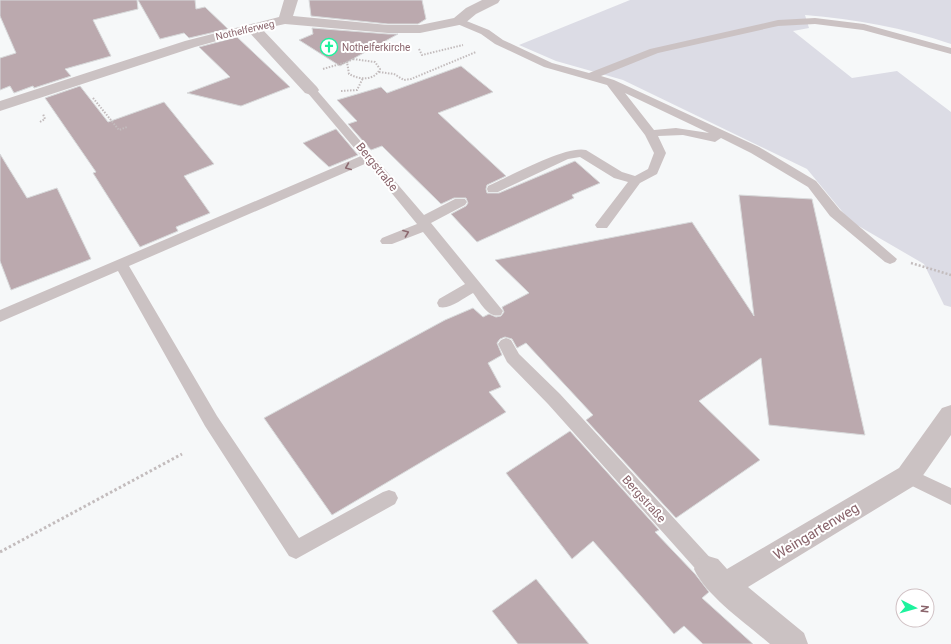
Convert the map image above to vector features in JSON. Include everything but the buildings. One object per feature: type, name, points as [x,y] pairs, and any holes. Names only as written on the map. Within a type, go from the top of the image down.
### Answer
[{"type":"street","points":[[286,20],[291,0]]},
{"type":"street","name":"Nothelferweg","points":[[0,106],[190,44],[252,27],[286,20],[388,29],[420,28],[459,21],[471,11],[493,0]]},
{"type":"street","name":"Bergstraße","points":[[252,27],[311,90]]},
{"type":"street","name":"Weingartenweg","points":[[716,578],[908,476],[951,415]]},
{"type":"street","name":"Bergstraße","points":[[716,578],[793,644]]},
{"type":"lane","points":[[459,21],[485,32],[503,43],[548,65],[610,82],[741,143],[812,184],[835,213],[890,260]]},
{"type":"lane","points":[[590,76],[614,68],[654,51],[778,22],[815,21],[864,27],[951,51]]},
{"type":"lane","points":[[602,226],[636,180],[653,172],[660,153],[651,134],[610,82]]},
{"type":"lane","name":"Bergstraße","points":[[311,90],[496,311]]},
{"type":"lane","points":[[651,134],[669,130],[686,131],[741,143]]},
{"type":"lane","points":[[493,189],[565,156],[582,153],[618,175],[636,180]]},
{"type":"lane","points":[[0,316],[369,158]]},
{"type":"lane","points":[[387,241],[423,224],[460,202]]},
{"type":"lane","points":[[121,264],[211,421],[296,550],[389,498]]},
{"type":"lane","points":[[444,303],[474,285]]},
{"type":"lane","name":"Bergstraße","points":[[506,344],[513,358],[554,399],[716,578]]},
{"type":"lane","points":[[908,476],[951,497]]},
{"type":"path","points":[[347,62],[349,74],[353,77],[368,78],[379,72],[394,74],[404,80],[411,79],[492,44],[503,43]]},
{"type":"path","points":[[322,69],[347,62],[352,59],[375,62],[379,65],[379,72]]},
{"type":"path","points":[[91,96],[119,130],[126,127]]},
{"type":"path","points":[[890,260],[918,264],[951,275]]},
{"type":"path","points":[[0,552],[182,454]]},
{"type":"shaded area","points":[[630,0],[951,0],[951,44],[915,33],[879,25],[805,15],[809,28],[793,31],[852,78],[897,71],[951,112],[951,307],[944,305],[924,264],[850,221],[807,169],[623,80],[556,61],[519,45]]},
{"type":"place","name":"Nothelferkirche","points":[[329,47]]}]
